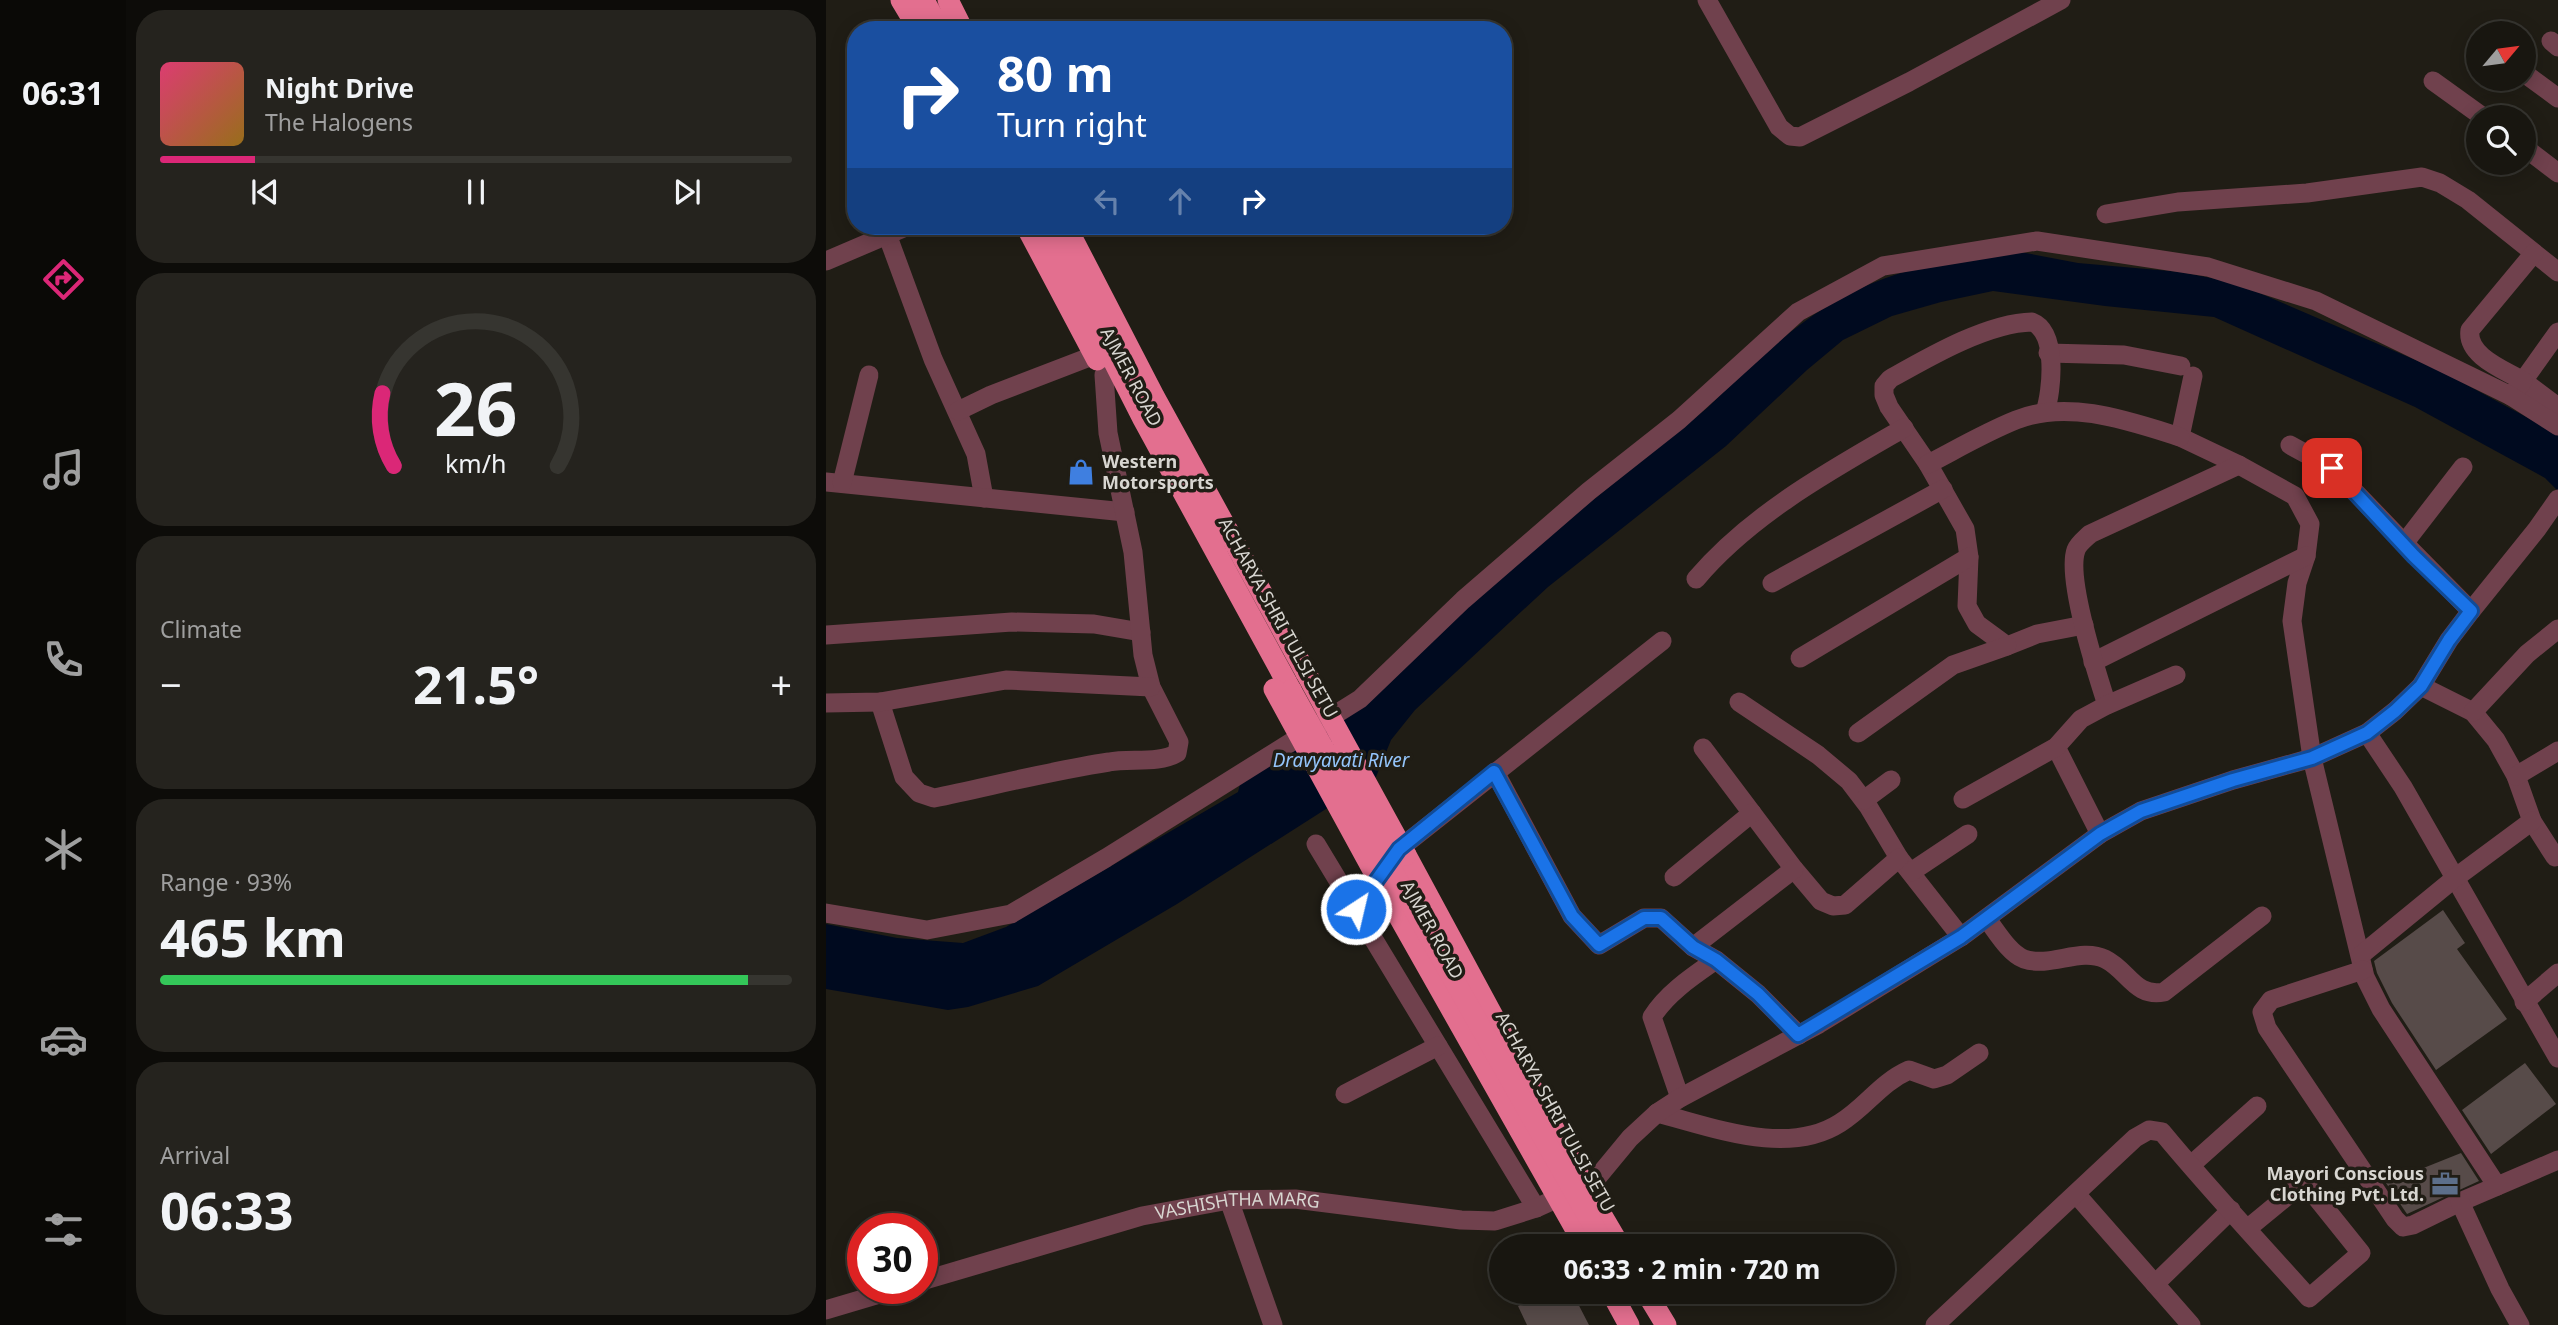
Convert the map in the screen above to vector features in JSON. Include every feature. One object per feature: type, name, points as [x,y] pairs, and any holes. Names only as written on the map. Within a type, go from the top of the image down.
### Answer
[{"type":"highway","points":[[901,0],[914,21]]},
{"type":"highway","points":[[924,0],[935,21]]},
{"type":"highway","points":[[947,0],[958,21]]},
{"type":"highway","name":"AJMER ROAD","points":[[1031,235],[1273,689],[1578,1234]]},
{"type":"highway","name":"ACHARYA SHRI TULSI SETU","points":[[1050,235],[1143,419],[1256,627],[1422,927],[1598,1234]]},
{"type":"highway","name":"AJMER ROAD","points":[[1071,235],[1167,420],[1613,1234]]},
{"type":"highway","points":[[1618,1304],[1629,1325]]},
{"type":"highway","points":[[1637,1304],[1649,1325]]},
{"type":"highway","points":[[1653,1304],[1666,1325]]},
{"type":"street","points":[[1707,0],[1779,127],[1790,136],[1800,137],[2061,0]]},
{"type":"street","points":[[2433,80],[2467,105]]},
{"type":"street","points":[[2536,81],[2558,97]]},
{"type":"street","points":[[2536,157],[2558,173]]},
{"type":"street","points":[[2106,214],[2178,202],[2307,193],[2422,177],[2440,183],[2468,200],[2558,272]]},
{"type":"street","points":[[826,261],[875,235]]},
{"type":"street","points":[[887,235],[933,359],[976,454],[984,498]]},
{"type":"street","points":[[826,912],[927,930],[1011,914],[1106,858],[1360,699],[1464,600],[1589,491],[1679,420],[1798,312],[1883,266],[2037,241],[2208,267],[2316,301],[2558,407]]},
{"type":"street","points":[[2533,253],[2470,330],[2468,339],[2472,347],[2558,426]]},
{"type":"street","points":[[2007,646],[1978,624],[1968,606],[1969,557],[1965,530],[1928,464],[1884,395],[1884,386],[1890,379],[1979,334],[2032,322],[2039,324],[2045,334],[2052,373],[2051,394],[2045,412]]},
{"type":"street","points":[[2517,388],[2558,332]]},
{"type":"street","points":[[2049,353],[2124,355],[2187,371],[2180,438]]},
{"type":"street","points":[[958,411],[991,395],[1095,355]]},
{"type":"street","points":[[869,374],[834,482],[1125,512]]},
{"type":"street","points":[[880,702],[904,778],[919,793],[934,798],[1086,765],[1125,759],[1168,758],[1177,753],[1179,742],[1151,687],[1143,655],[1133,552],[1108,433],[1104,375]]},
{"type":"street","points":[[1928,464],[2016,420],[2045,412],[2068,411],[2128,420],[2180,438],[2239,465],[2295,496],[2310,524],[2292,621],[2312,758],[2362,962],[2381,1009],[2497,1186]]},
{"type":"street","points":[[1696,579],[1712,560],[1795,494],[1904,428]]},
{"type":"street","points":[[2290,446],[2332,468],[2471,611]]},
{"type":"street","points":[[2107,705],[2093,662],[2073,574],[2076,549],[2090,534],[2239,465]]},
{"type":"street","points":[[2406,545],[2409,537],[2463,467]]},
{"type":"street","points":[[1772,583],[1943,489]]},
{"type":"street","points":[[1587,1190],[1630,1138],[1657,1113],[1798,1035],[1961,937],[2100,834],[2154,806],[2312,758],[2367,733],[2421,686],[2449,640],[2538,529],[2558,499]]},
{"type":"street","points":[[2093,662],[2306,556]]},
{"type":"street","points":[[1800,659],[1969,557]]},
{"type":"street","points":[[826,635],[1012,622],[1094,624],[1141,632]]},
{"type":"street","points":[[1858,733],[1953,665],[2037,634],[2084,625]]},
{"type":"street","points":[[2473,712],[2527,654],[2558,629]]},
{"type":"street","points":[[1356,909],[1399,849],[1662,641]]},
{"type":"street","points":[[1963,799],[2056,747],[2081,719],[2176,675]]},
{"type":"street","points":[[826,703],[880,702],[1006,680],[1151,687]]},
{"type":"street","points":[[2421,686],[2473,712],[2496,740],[2516,776],[2532,821],[2557,858]]},
{"type":"street","points":[[1739,702],[1818,755],[1849,781],[1905,865],[1961,937]]},
{"type":"street","points":[[2367,733],[2403,787],[2558,1058]]},
{"type":"street","points":[[2056,747],[2100,834]]},
{"type":"street","points":[[1703,748],[1794,869],[1821,901],[1833,906],[1845,905],[1905,865],[1968,834]]},
{"type":"street","points":[[2516,776],[2558,751]]},
{"type":"street","points":[[1494,772],[1572,916],[1599,945],[1644,918],[1661,918],[1693,947],[1716,960],[1758,994],[1798,1035]]},
{"type":"street","points":[[1864,800],[1891,780]]},
{"type":"street","points":[[1674,877],[1752,813]]},
{"type":"street","points":[[2532,821],[2455,878],[2362,962],[2271,1000],[2262,1012],[2267,1028],[2403,1227],[2413,1225],[2558,1160]]},
{"type":"street","points":[[1317,844],[1536,1208]]},
{"type":"street","points":[[1693,947],[1794,869]]},
{"type":"street","points":[[1987,919],[2010,948],[2023,958],[2040,961],[2091,954],[2118,967],[2139,988],[2151,994],[2164,992],[2262,916]]},
{"type":"street","points":[[1680,1098],[1652,1017],[1678,989],[1716,960]]},
{"type":"street","points":[[2524,1002],[2558,973]]},
{"type":"street","points":[[1345,1094],[1438,1046]]},
{"type":"street","points":[[1657,1113],[1743,1134],[1786,1138],[1819,1135],[1843,1121],[1891,1078],[1909,1070],[1934,1079],[1947,1075],[1979,1052]]},
{"type":"street","points":[[2190,1166],[2257,1106]]},
{"type":"street","points":[[1935,1325],[2135,1138],[2149,1130],[2162,1132],[2190,1166],[2309,1298],[2361,1253],[2304,1182],[2247,1229]]},
{"type":"street","points":[[2076,1194],[2191,1325]]},
{"type":"street","name":"VASHISHTHA MARG","points":[[938,1276],[1142,1216],[1229,1200],[1295,1199],[1461,1220],[1495,1221],[1558,1198]]},
{"type":"street","points":[[1229,1200],[1268,1324]]},
{"type":"street","points":[[2460,1202],[2500,1289],[2520,1325]]},
{"type":"street","points":[[2155,1284],[2231,1210]]},
{"type":"street","points":[[826,1310],[847,1304]]},
{"type":"water","name":"Dravyavati River","points":[[2015,251],[2078,263],[2181,272],[2236,283],[2441,371],[2558,434],[2558,491],[2545,478],[2415,407],[2214,317],[1993,291],[1892,316],[1843,340],[1726,446],[1548,587],[1415,710],[1391,740],[1376,777],[1177,904],[1038,986],[968,1007],[948,1010],[826,989],[826,924],[897,938],[963,943],[1006,927],[1238,792],[1240,784],[1706,409],[1767,352],[1810,318],[1857,290],[1883,279],[1932,265]]},
{"type":"building","points":[[2443,910],[2465,943],[2457,949],[2507,1019],[2436,1070],[2392,1003],[2374,961]]},
{"type":"building","points":[[2525,1063],[2556,1104],[2491,1154],[2462,1110]]},
{"type":"building","points":[[2461,1153],[2479,1181],[2407,1214],[2386,1183]]},
{"type":"building","points":[[1578,1304],[1589,1325],[1527,1325],[1518,1306]]},
{"type":"place","name":"Western Motorsports","points":[[1081,472]]},
{"type":"place","name":"Mayori Conscious Clothing Pvt. Ltd.","points":[[2445,1184]]},
{"type":"route","points":[[1356,909],[1399,849],[1494,772],[1572,916],[1599,945],[1644,918],[1661,918],[1693,947],[1716,960],[1758,994],[1798,1035],[1961,937],[2100,834],[2141,811],[2233,780],[2312,758],[2367,733],[2421,686],[2449,640],[2471,611],[2414,556],[2332,468]]}]
